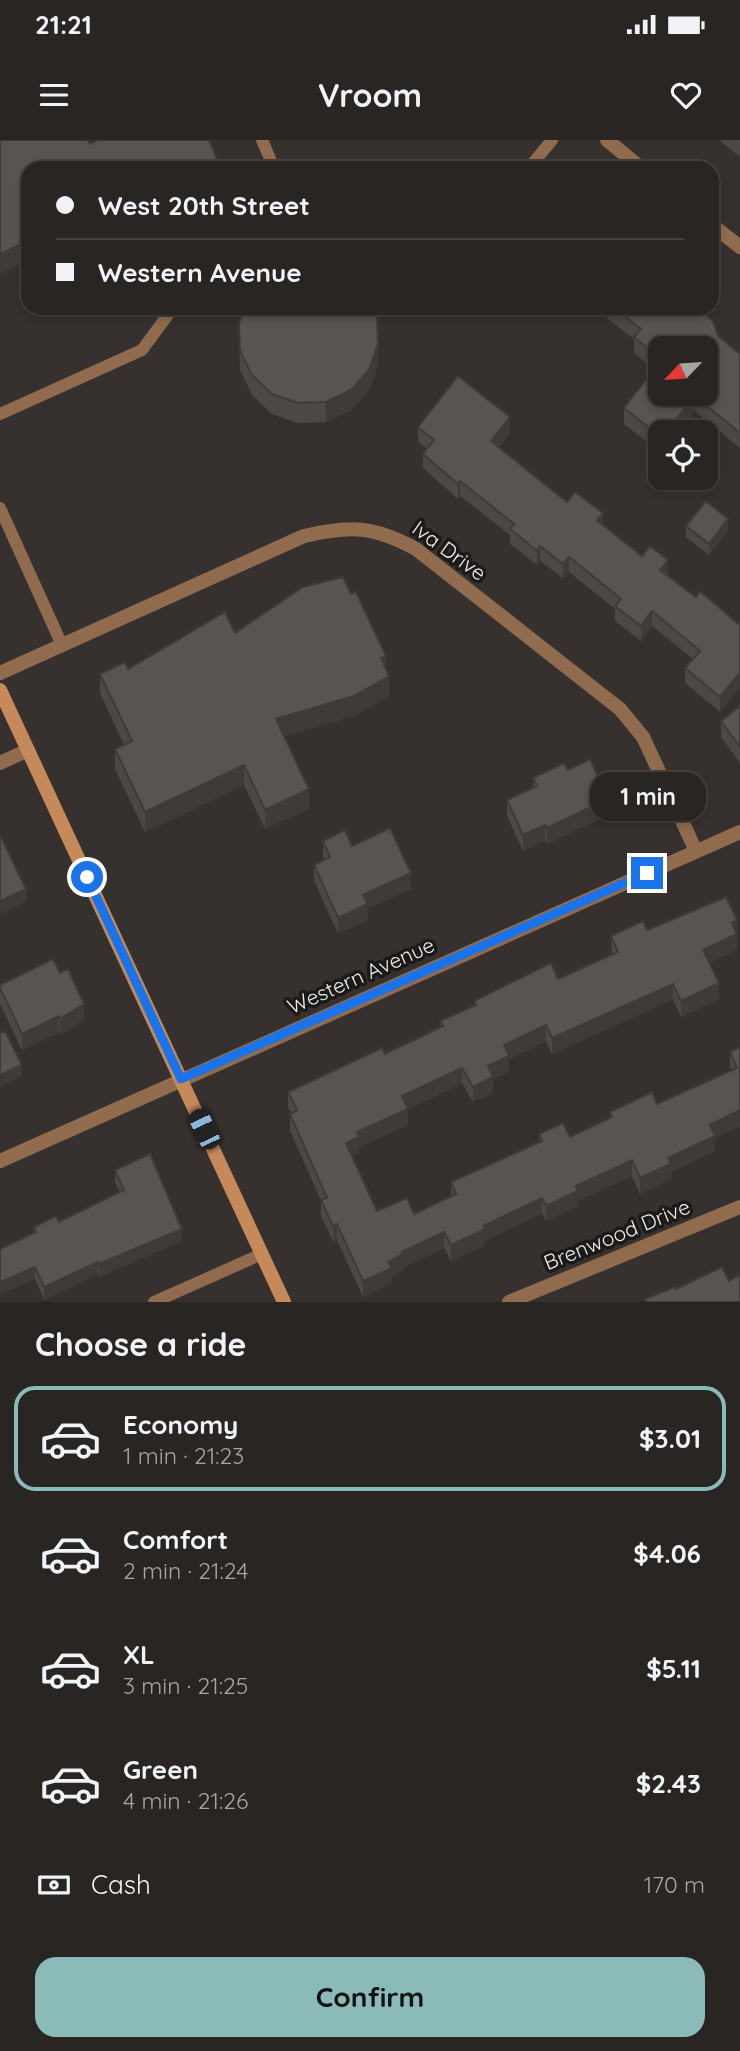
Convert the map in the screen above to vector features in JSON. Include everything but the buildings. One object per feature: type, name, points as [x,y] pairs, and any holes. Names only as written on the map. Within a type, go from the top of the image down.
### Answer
[{"type":"main road","points":[[0,690],[284,1302]]},
{"type":"street","points":[[607,140],[632,161]]},
{"type":"street","points":[[719,230],[740,247]]},
{"type":"street","name":"Iva Drive","points":[[0,673],[304,536],[349,528],[373,530],[416,549],[634,722],[652,754],[696,851]]},
{"type":"street","points":[[0,763],[28,750]]},
{"type":"street","name":"Western Avenue","points":[[0,1161],[740,832]]},
{"type":"street","name":"Brenwood Drive","points":[[509,1302],[740,1207]]},
{"type":"lane","points":[[262,140],[271,161]]},
{"type":"lane","points":[[535,161],[552,140]]},
{"type":"lane","points":[[0,414],[142,350],[168,315]]},
{"type":"lane","points":[[0,508],[62,645]]},
{"type":"lane","points":[[153,1302],[262,1254]]},
{"type":"route","points":[[87,877],[181,1079],[647,873]]}]
